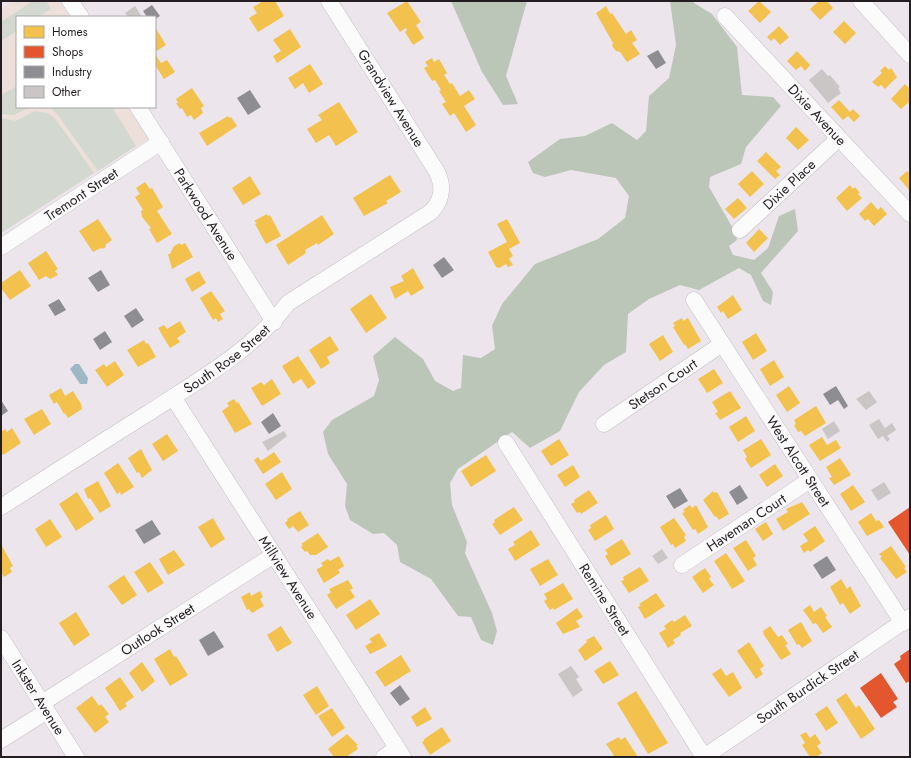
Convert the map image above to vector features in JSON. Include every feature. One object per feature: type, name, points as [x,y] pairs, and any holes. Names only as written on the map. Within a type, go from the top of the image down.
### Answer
[{"type":"street","points":[[70,1],[80,16]]},
{"type":"street","name":"Grandview Avenue","points":[[329,1],[442,181],[440,199]]},
{"type":"street","points":[[861,1],[910,55]]},
{"type":"street","name":"Dixie Avenue","points":[[725,16],[910,214]]},
{"type":"street","name":"Parkwood Avenue","points":[[139,108],[274,322]]},
{"type":"street","name":"Dixie Place","points":[[740,230],[839,138]]},
{"type":"street","name":"Tremont Street","points":[[1,247],[161,142]]},
{"type":"street","name":"South Rose Street","points":[[1,507],[173,397],[244,349],[274,322],[288,304],[431,212],[440,199]]},
{"type":"street","name":"West Alcott Street","points":[[694,300],[810,480],[907,620]]},
{"type":"street","name":"Stetson Court","points":[[604,424],[722,344]]},
{"type":"street","name":"Millview Avenue","points":[[173,397],[400,752]]},
{"type":"street","name":"Remine Street","points":[[506,442],[704,757]]},
{"type":"street","name":"Haveman Court","points":[[682,565],[810,480]]},
{"type":"street","name":"Outlook Street","points":[[1,740],[44,707],[274,555]]},
{"type":"street","name":"South Burdick Street","points":[[704,757],[907,620]]},
{"type":"street","name":"Inkster Avenue","points":[[1,638],[76,757]]},
{"type":"street","points":[[384,757],[400,752]]},
{"type":"shaded area","points":[[13,1],[59,1],[68,16],[16,16],[16,108],[128,108],[148,139],[1,233],[1,9]]},
{"type":"shaded area","points":[[33,1],[46,1],[51,9],[40,16],[16,16],[16,32],[1,41],[1,22]]},
{"type":"shaded area","points":[[16,87],[16,108],[28,108],[14,115],[1,114],[1,95]]},
{"type":"shaded area","points":[[50,108],[113,108],[136,146],[98,171],[57,114]]},
{"type":"shaded area","points":[[35,111],[47,113],[54,117],[94,173],[1,233],[1,118],[16,121]]},
{"type":"green space","points":[[451,1],[527,1],[506,76],[518,104],[503,105],[482,72]]},
{"type":"green space","points":[[670,1],[693,1],[712,14],[737,47],[742,95],[773,97],[781,106],[746,147],[741,164],[710,177],[709,187],[734,230],[737,240],[729,246],[733,255],[754,260],[768,248],[779,216],[795,209],[798,231],[761,273],[773,292],[771,305],[763,301],[751,275],[739,268],[699,290],[680,285],[649,299],[628,314],[626,352],[604,365],[579,392],[560,431],[530,448],[512,432],[458,469],[450,483],[452,505],[467,542],[465,553],[492,613],[497,631],[493,645],[481,640],[471,617],[458,616],[431,579],[400,562],[397,545],[384,533],[373,534],[350,520],[345,506],[347,484],[328,454],[323,432],[332,420],[374,396],[379,380],[373,356],[395,337],[423,359],[435,381],[453,391],[461,388],[463,355],[481,358],[495,349],[492,326],[502,304],[535,264],[598,239],[625,218],[629,196],[616,178],[571,170],[545,177],[533,173],[528,162],[560,139],[585,136],[612,123],[637,140],[646,131],[649,96],[669,78],[676,45]]},
{"type":"water","points":[[75,364],[79,364],[88,378],[87,384],[80,384],[70,369]]},
{"type":"building: Homes","points":[[263,1],[275,1],[284,16],[258,32],[249,18],[257,13],[253,7]]},
{"type":"building: Homes","points":[[407,1],[421,22],[416,25],[424,38],[413,45],[405,32],[407,30],[406,28],[400,32],[387,13]]},
{"type":"building: Homes","points":[[759,1],[771,12],[760,23],[748,11]]},
{"type":"building: Homes","points":[[819,1],[827,1],[833,8],[820,20],[810,9]]},
{"type":"building: Homes","points":[[606,6],[610,14],[612,13],[626,34],[631,30],[637,40],[632,43],[640,54],[627,62],[620,52],[616,51],[612,46],[613,43],[596,13]]},
{"type":"building: Homes","points":[[844,21],[856,33],[845,44],[833,32]]},
{"type":"building: Homes","points":[[779,26],[789,37],[780,45],[774,38],[771,41],[767,37]]},
{"type":"building: Homes","points":[[156,29],[166,45],[156,51]]},
{"type":"building: Homes","points":[[290,29],[301,47],[277,63],[273,56],[281,51],[273,40]]},
{"type":"building: Homes","points":[[797,51],[810,65],[805,71],[801,66],[796,70],[787,61]]},
{"type":"building: Homes","points":[[156,56],[161,63],[167,60],[175,72],[164,79],[156,67]]},
{"type":"building: Homes","points":[[432,58],[434,62],[439,59],[447,73],[444,75],[450,84],[452,83],[460,96],[469,90],[475,99],[464,106],[476,125],[466,132],[454,113],[450,116],[442,104],[446,102],[439,91],[441,90],[435,80],[432,81],[424,68],[428,66],[425,62]]},
{"type":"building: Homes","points":[[310,64],[323,84],[309,93],[303,83],[295,89],[288,78]]},
{"type":"building: Homes","points":[[885,66],[889,70],[891,68],[897,77],[885,89],[881,85],[878,87],[872,82],[882,73],[880,71]]},
{"type":"building: Homes","points":[[905,84],[910,89],[910,101],[901,109],[891,99]]},
{"type":"building: Homes","points":[[192,88],[204,106],[201,108],[203,113],[194,120],[191,115],[187,117],[182,108],[180,109],[176,103],[178,103],[176,99]]},
{"type":"building: Homes","points":[[839,100],[850,112],[853,109],[860,116],[854,122],[848,116],[843,120],[831,107]]},
{"type":"building: Homes","points":[[339,102],[358,132],[336,146],[329,135],[316,143],[307,129],[322,120],[318,115]]},
{"type":"building: Homes","points":[[228,116],[229,118],[231,117],[237,126],[207,146],[199,133]]},
{"type":"building: Homes","points":[[796,127],[809,140],[798,150],[786,138]]},
{"type":"building: Homes","points":[[766,152],[781,167],[776,171],[780,175],[775,179],[757,161]]},
{"type":"building: Homes","points":[[752,171],[764,184],[750,197],[738,184]]},
{"type":"building: Homes","points":[[907,171],[910,174],[910,191],[899,178]]},
{"type":"building: Homes","points":[[390,175],[401,192],[386,201],[388,203],[364,216],[353,198]]},
{"type":"building: Homes","points":[[250,176],[261,194],[243,205],[232,188]]},
{"type":"building: Homes","points":[[145,182],[150,189],[152,188],[163,207],[157,211],[172,234],[157,243],[149,229],[151,228],[142,217],[141,211],[143,210],[135,197],[140,194],[136,188]]},
{"type":"building: Homes","points":[[850,185],[853,189],[855,187],[860,193],[858,194],[862,198],[847,211],[836,198]]},
{"type":"building: Homes","points":[[738,198],[747,208],[734,219],[725,209]]},
{"type":"building: Homes","points":[[871,202],[878,210],[881,207],[887,214],[874,226],[868,219],[865,221],[859,214]]},
{"type":"building: Homes","points":[[267,214],[268,216],[270,215],[281,236],[266,244],[255,224],[257,223],[254,221]]},
{"type":"building: Homes","points":[[322,215],[334,234],[318,245],[317,243],[305,250],[306,253],[288,265],[276,245]]},
{"type":"building: Homes","points":[[98,219],[112,240],[105,245],[106,247],[93,252],[79,231]]},
{"type":"building: Homes","points":[[507,219],[520,243],[509,249],[513,256],[509,259],[513,265],[508,267],[506,264],[499,268],[496,267],[488,252],[507,242],[497,224]]},
{"type":"building: Homes","points":[[759,229],[768,238],[754,252],[746,243]]},
{"type":"building: Homes","points":[[180,243],[181,245],[185,243],[193,257],[172,269],[168,254],[170,254],[174,246]]},
{"type":"building: Homes","points":[[46,251],[58,269],[55,271],[58,275],[50,279],[46,276],[39,280],[28,263]]},
{"type":"building: Homes","points":[[413,268],[424,288],[411,296],[408,291],[395,299],[390,287],[404,281],[401,276]]},
{"type":"building: Homes","points":[[20,270],[31,286],[10,300],[1,288],[1,283]]},
{"type":"building: Homes","points":[[199,271],[206,283],[192,292],[185,279]]},
{"type":"building: Homes","points":[[211,291],[225,311],[220,314],[223,319],[218,322],[216,318],[213,320],[200,298]]},
{"type":"building: Homes","points":[[371,294],[387,318],[366,333],[350,309]]},
{"type":"building: Homes","points":[[733,295],[742,310],[728,319],[723,311],[721,313],[717,307]]},
{"type":"building: Homes","points":[[682,318],[683,321],[688,318],[701,341],[688,349],[673,327],[675,326],[673,323]]},
{"type":"building: Homes","points":[[180,321],[186,332],[177,338],[180,342],[170,348],[158,328],[164,325],[167,329]]},
{"type":"building: Homes","points":[[756,333],[767,351],[753,360],[742,342]]},
{"type":"building: Homes","points":[[663,335],[673,352],[660,361],[649,344]]},
{"type":"building: Homes","points":[[330,336],[339,350],[327,357],[330,363],[321,369],[309,350]]},
{"type":"building: Homes","points":[[144,340],[146,344],[148,343],[156,357],[138,367],[127,350]]},
{"type":"building: Homes","points":[[298,356],[316,383],[308,389],[301,379],[293,384],[282,366]]},
{"type":"building: Homes","points":[[774,360],[784,377],[770,386],[760,369]]},
{"type":"building: Homes","points":[[115,361],[124,375],[107,387],[95,370],[104,364],[106,367]]},
{"type":"building: Homes","points":[[714,369],[723,383],[707,393],[698,379]]},
{"type":"building: Homes","points":[[272,379],[281,394],[262,406],[251,388],[261,382],[264,385]]},
{"type":"building: Homes","points":[[789,386],[800,403],[787,412],[776,395]]},
{"type":"building: Homes","points":[[61,388],[65,396],[73,391],[81,404],[82,409],[68,418],[57,402],[54,404],[49,395]]},
{"type":"building: Homes","points":[[730,391],[741,408],[720,420],[715,413],[718,412],[712,402]]},
{"type":"building: Homes","points":[[234,399],[237,403],[238,402],[252,424],[235,433],[222,411],[229,406],[227,403]]},
{"type":"building: Homes","points":[[816,406],[826,423],[805,436],[801,431],[798,432],[794,425],[796,424],[794,420]]},
{"type":"building: Homes","points":[[42,409],[51,424],[34,435],[24,419]]},
{"type":"building: Homes","points":[[746,416],[755,431],[738,442],[729,427]]},
{"type":"building: Homes","points":[[12,428],[21,443],[3,455],[1,451],[1,432],[5,429],[7,432]]},
{"type":"building: Homes","points":[[167,434],[178,451],[163,461],[152,444]]},
{"type":"building: Homes","points":[[822,437],[827,445],[836,440],[841,448],[820,461],[809,445]]},
{"type":"building: Homes","points":[[559,439],[569,455],[551,466],[541,451]]},
{"type":"building: Homes","points":[[761,439],[771,455],[751,468],[745,459],[747,457],[743,450]]},
{"type":"building: Homes","points":[[141,449],[152,470],[142,478],[139,472],[137,473],[128,458]]},
{"type":"building: Homes","points":[[274,452],[281,462],[263,474],[254,460],[258,457],[261,461]]},
{"type":"building: Homes","points":[[486,455],[496,471],[471,487],[461,471]]},
{"type":"building: Homes","points":[[840,458],[851,475],[834,485],[829,478],[832,477],[826,467]]},
{"type":"building: Homes","points":[[118,463],[134,487],[121,495],[120,492],[117,494],[104,473]]},
{"type":"building: Homes","points":[[775,464],[783,476],[767,487],[759,475]]},
{"type":"building: Homes","points":[[573,465],[580,477],[565,487],[557,475]]},
{"type":"building: Homes","points":[[282,472],[292,489],[276,500],[265,484]]},
{"type":"building: Homes","points":[[98,481],[111,506],[100,513],[90,498],[88,499],[84,489]]},
{"type":"building: Homes","points":[[853,485],[865,502],[851,511],[840,494]]},
{"type":"building: Homes","points":[[589,490],[598,503],[581,514],[580,512],[577,513],[571,504],[575,502],[574,500]]},
{"type":"building: Homes","points":[[713,491],[714,493],[717,492],[729,514],[719,520],[716,516],[715,517],[703,500]]},
{"type":"building: Homes","points":[[77,492],[94,519],[76,531],[59,504]]},
{"type":"building: Homes","points":[[802,502],[810,514],[783,531],[776,519],[788,512],[786,509]]},
{"type":"building: Homes","points":[[690,505],[692,508],[696,505],[708,527],[698,534],[695,529],[693,530],[682,513],[685,512],[683,510]]},
{"type":"building: Homes","points":[[514,507],[523,520],[500,535],[492,524],[495,522],[494,520]]},
{"type":"building: Homes","points":[[300,511],[309,525],[298,532],[293,526],[289,529],[285,523],[288,520],[287,519]]},
{"type":"building: Homes","points":[[871,513],[876,521],[879,520],[884,527],[867,536],[858,522]]},
{"type":"building: Homes","points":[[606,515],[614,529],[595,541],[588,530],[591,528],[590,525]]},
{"type":"building: Homes","points":[[213,518],[225,539],[211,548],[198,527]]},
{"type":"building: Homes","points":[[674,518],[686,535],[684,537],[686,541],[675,548],[673,544],[671,545],[660,527]]},
{"type":"building: Homes","points":[[50,519],[62,537],[46,547],[35,529]]},
{"type":"building: Homes","points":[[766,522],[773,534],[763,541],[755,529]]},
{"type":"building: Homes","points":[[815,526],[825,541],[810,552],[808,550],[804,553],[800,546],[808,541],[803,534]]},
{"type":"building: Homes","points":[[531,530],[540,545],[515,561],[508,549],[515,545],[513,542]]},
{"type":"building: Homes","points":[[318,533],[328,547],[316,555],[310,555],[307,551],[305,552],[301,547],[303,545],[301,544]]},
{"type":"building: Homes","points":[[622,539],[631,554],[611,566],[605,556],[608,554],[605,550]]},
{"type":"building: Homes","points":[[746,540],[756,556],[753,558],[757,565],[748,571],[733,548]]},
{"type":"building: Homes","points":[[2,546],[13,566],[10,568],[12,572],[4,577],[1,572]]},
{"type":"building: Homes","points":[[891,546],[906,567],[904,568],[907,572],[896,579],[880,558],[882,557],[879,554]]},
{"type":"building: Homes","points":[[174,550],[185,565],[168,575],[159,559]]},
{"type":"building: Homes","points":[[726,553],[745,581],[732,589],[714,561]]},
{"type":"building: Homes","points":[[339,556],[344,566],[338,570],[340,573],[324,583],[317,569],[323,566],[321,563],[328,559],[330,561]]},
{"type":"building: Homes","points":[[548,559],[558,575],[540,586],[530,569]]},
{"type":"building: Homes","points":[[150,562],[164,583],[148,593],[134,572]]},
{"type":"building: Homes","points":[[640,567],[649,581],[629,593],[621,581],[624,580],[623,577]]},
{"type":"building: Homes","points":[[705,568],[711,577],[709,579],[714,585],[703,593],[692,577]]},
{"type":"building: Homes","points":[[124,575],[137,595],[122,605],[108,586]]},
{"type":"building: Homes","points":[[841,579],[847,589],[850,586],[861,606],[850,614],[843,603],[840,605],[830,587]]},
{"type":"building: Homes","points":[[348,580],[353,588],[350,590],[355,597],[336,609],[327,595],[331,592],[329,589]]},
{"type":"building: Homes","points":[[563,583],[573,599],[554,610],[553,608],[550,610],[544,601],[547,599],[544,594]]},
{"type":"building: Homes","points":[[260,591],[263,597],[260,599],[264,606],[252,613],[249,609],[247,610],[241,597],[250,592],[251,596]]},
{"type":"building: Homes","points":[[656,593],[665,606],[645,619],[638,607],[641,605],[639,604]]},
{"type":"building: Homes","points":[[370,599],[380,614],[356,630],[346,615]]},
{"type":"building: Homes","points":[[810,605],[814,612],[821,607],[827,616],[825,617],[832,627],[823,633],[816,623],[813,624],[803,610]]},
{"type":"building: Homes","points":[[577,608],[583,617],[576,621],[580,627],[563,634],[556,623]]},
{"type":"building: Homes","points":[[76,612],[90,635],[74,646],[59,623]]},
{"type":"building: Homes","points":[[685,615],[692,626],[680,633],[681,635],[673,640],[675,643],[668,648],[659,633],[666,629],[664,626],[672,620],[674,622]]},
{"type":"building: Homes","points":[[801,622],[812,641],[802,648],[799,644],[797,645],[788,630]]},
{"type":"building: Homes","points":[[281,626],[292,643],[277,652],[267,635]]},
{"type":"building: Homes","points":[[770,626],[778,637],[782,635],[788,644],[785,645],[791,654],[781,660],[764,635],[763,631]]},
{"type":"building: Homes","points":[[379,633],[387,646],[370,654],[365,646],[372,642],[369,639]]},
{"type":"building: Homes","points":[[594,636],[603,649],[585,661],[578,650],[587,642],[586,640]]},
{"type":"building: Homes","points":[[749,642],[764,666],[760,669],[763,674],[756,679],[737,651]]},
{"type":"building: Homes","points":[[170,649],[174,657],[176,656],[188,675],[170,686],[154,659]]},
{"type":"building: Homes","points":[[401,655],[411,671],[385,687],[375,672]]},
{"type":"building: Homes","points":[[610,661],[619,675],[603,684],[594,671]]},
{"type":"building: Homes","points":[[142,662],[155,681],[142,692],[129,673]]},
{"type":"building: Homes","points":[[721,668],[726,676],[733,672],[742,688],[729,697],[712,674]]},
{"type":"building: Homes","points":[[120,677],[134,697],[125,703],[127,706],[120,711],[105,688]]},
{"type":"building: Homes","points":[[317,686],[329,706],[316,715],[303,695]]},
{"type":"building: Homes","points":[[636,691],[668,743],[648,754],[617,703]]},
{"type":"building: Homes","points":[[846,693],[856,708],[859,705],[875,729],[861,739],[836,700]]},
{"type":"building: Homes","points":[[92,696],[99,706],[101,704],[109,714],[105,717],[109,722],[95,733],[76,708]]},
{"type":"building: Homes","points":[[827,706],[838,723],[826,731],[815,714]]},
{"type":"building: Homes","points":[[425,707],[432,719],[417,727],[411,717]]},
{"type":"building: Homes","points":[[332,708],[345,728],[332,737],[318,716]]},
{"type":"building: Homes","points":[[442,727],[451,741],[430,755],[422,742]]},
{"type":"building: Homes","points":[[806,732],[810,738],[815,734],[821,743],[817,746],[822,753],[816,757],[810,757],[802,745],[805,743],[800,735]]},
{"type":"building: Homes","points":[[347,734],[358,745],[356,746],[358,749],[346,757],[334,757],[328,749]]},
{"type":"building: Homes","points":[[619,737],[621,740],[625,737],[638,757],[615,757],[606,744]]},
{"type":"building: Shops","points":[[910,507],[910,555],[888,522]]},
{"type":"building: Shops","points":[[910,649],[910,681],[906,683],[894,664],[901,659],[900,656]]},
{"type":"building: Shops","points":[[881,673],[898,699],[893,702],[897,707],[881,718],[860,688]]},
{"type":"building: Industry","points":[[152,5],[160,16],[156,18],[156,16],[146,16],[143,11]]},
{"type":"building: Industry","points":[[658,50],[666,63],[656,69],[647,56]]},
{"type":"building: Industry","points":[[250,90],[261,107],[248,115],[237,98]]},
{"type":"building: Industry","points":[[444,257],[454,270],[442,278],[433,265]]},
{"type":"building: Industry","points":[[101,270],[110,285],[98,292],[88,278]]},
{"type":"building: Industry","points":[[59,299],[66,310],[55,316],[48,305]]},
{"type":"building: Industry","points":[[136,308],[144,320],[132,328],[124,316]]},
{"type":"building: Industry","points":[[105,331],[112,342],[100,350],[93,339]]},
{"type":"building: Industry","points":[[836,386],[848,406],[844,409],[838,400],[830,405],[823,394]]},
{"type":"building: Industry","points":[[1,400],[8,411],[1,416]]},
{"type":"building: Industry","points":[[273,413],[281,426],[269,434],[261,422]]},
{"type":"building: Industry","points":[[740,485],[748,498],[737,505],[729,492]]},
{"type":"building: Industry","points":[[680,488],[688,501],[674,509],[666,496]]},
{"type":"building: Industry","points":[[152,520],[161,534],[144,544],[135,530]]},
{"type":"building: Industry","points":[[827,556],[836,570],[822,579],[813,565]]},
{"type":"building: Industry","points":[[214,631],[224,647],[208,656],[199,640]]},
{"type":"building: Industry","points":[[400,685],[410,699],[400,706],[390,693]]},
{"type":"building: Other","points":[[135,6],[141,16],[127,16],[125,13]]},
{"type":"building: Other","points":[[822,69],[828,76],[830,75],[840,87],[838,88],[841,93],[828,103],[809,80]]},
{"type":"building: Other","points":[[869,391],[877,402],[866,410],[856,399]]},
{"type":"building: Other","points":[[879,419],[885,428],[892,423],[896,430],[887,436],[890,439],[887,442],[883,436],[878,439],[869,425]]},
{"type":"building: Other","points":[[834,421],[840,431],[828,439],[822,429]]},
{"type":"building: Other","points":[[284,431],[287,436],[268,451],[262,442]]},
{"type":"building: Other","points":[[884,482],[891,493],[878,501],[871,490]]},
{"type":"building: Other","points":[[662,549],[668,558],[658,564],[652,556]]},
{"type":"building: Other","points":[[571,666],[579,677],[576,679],[583,690],[573,697],[558,674]]}]
